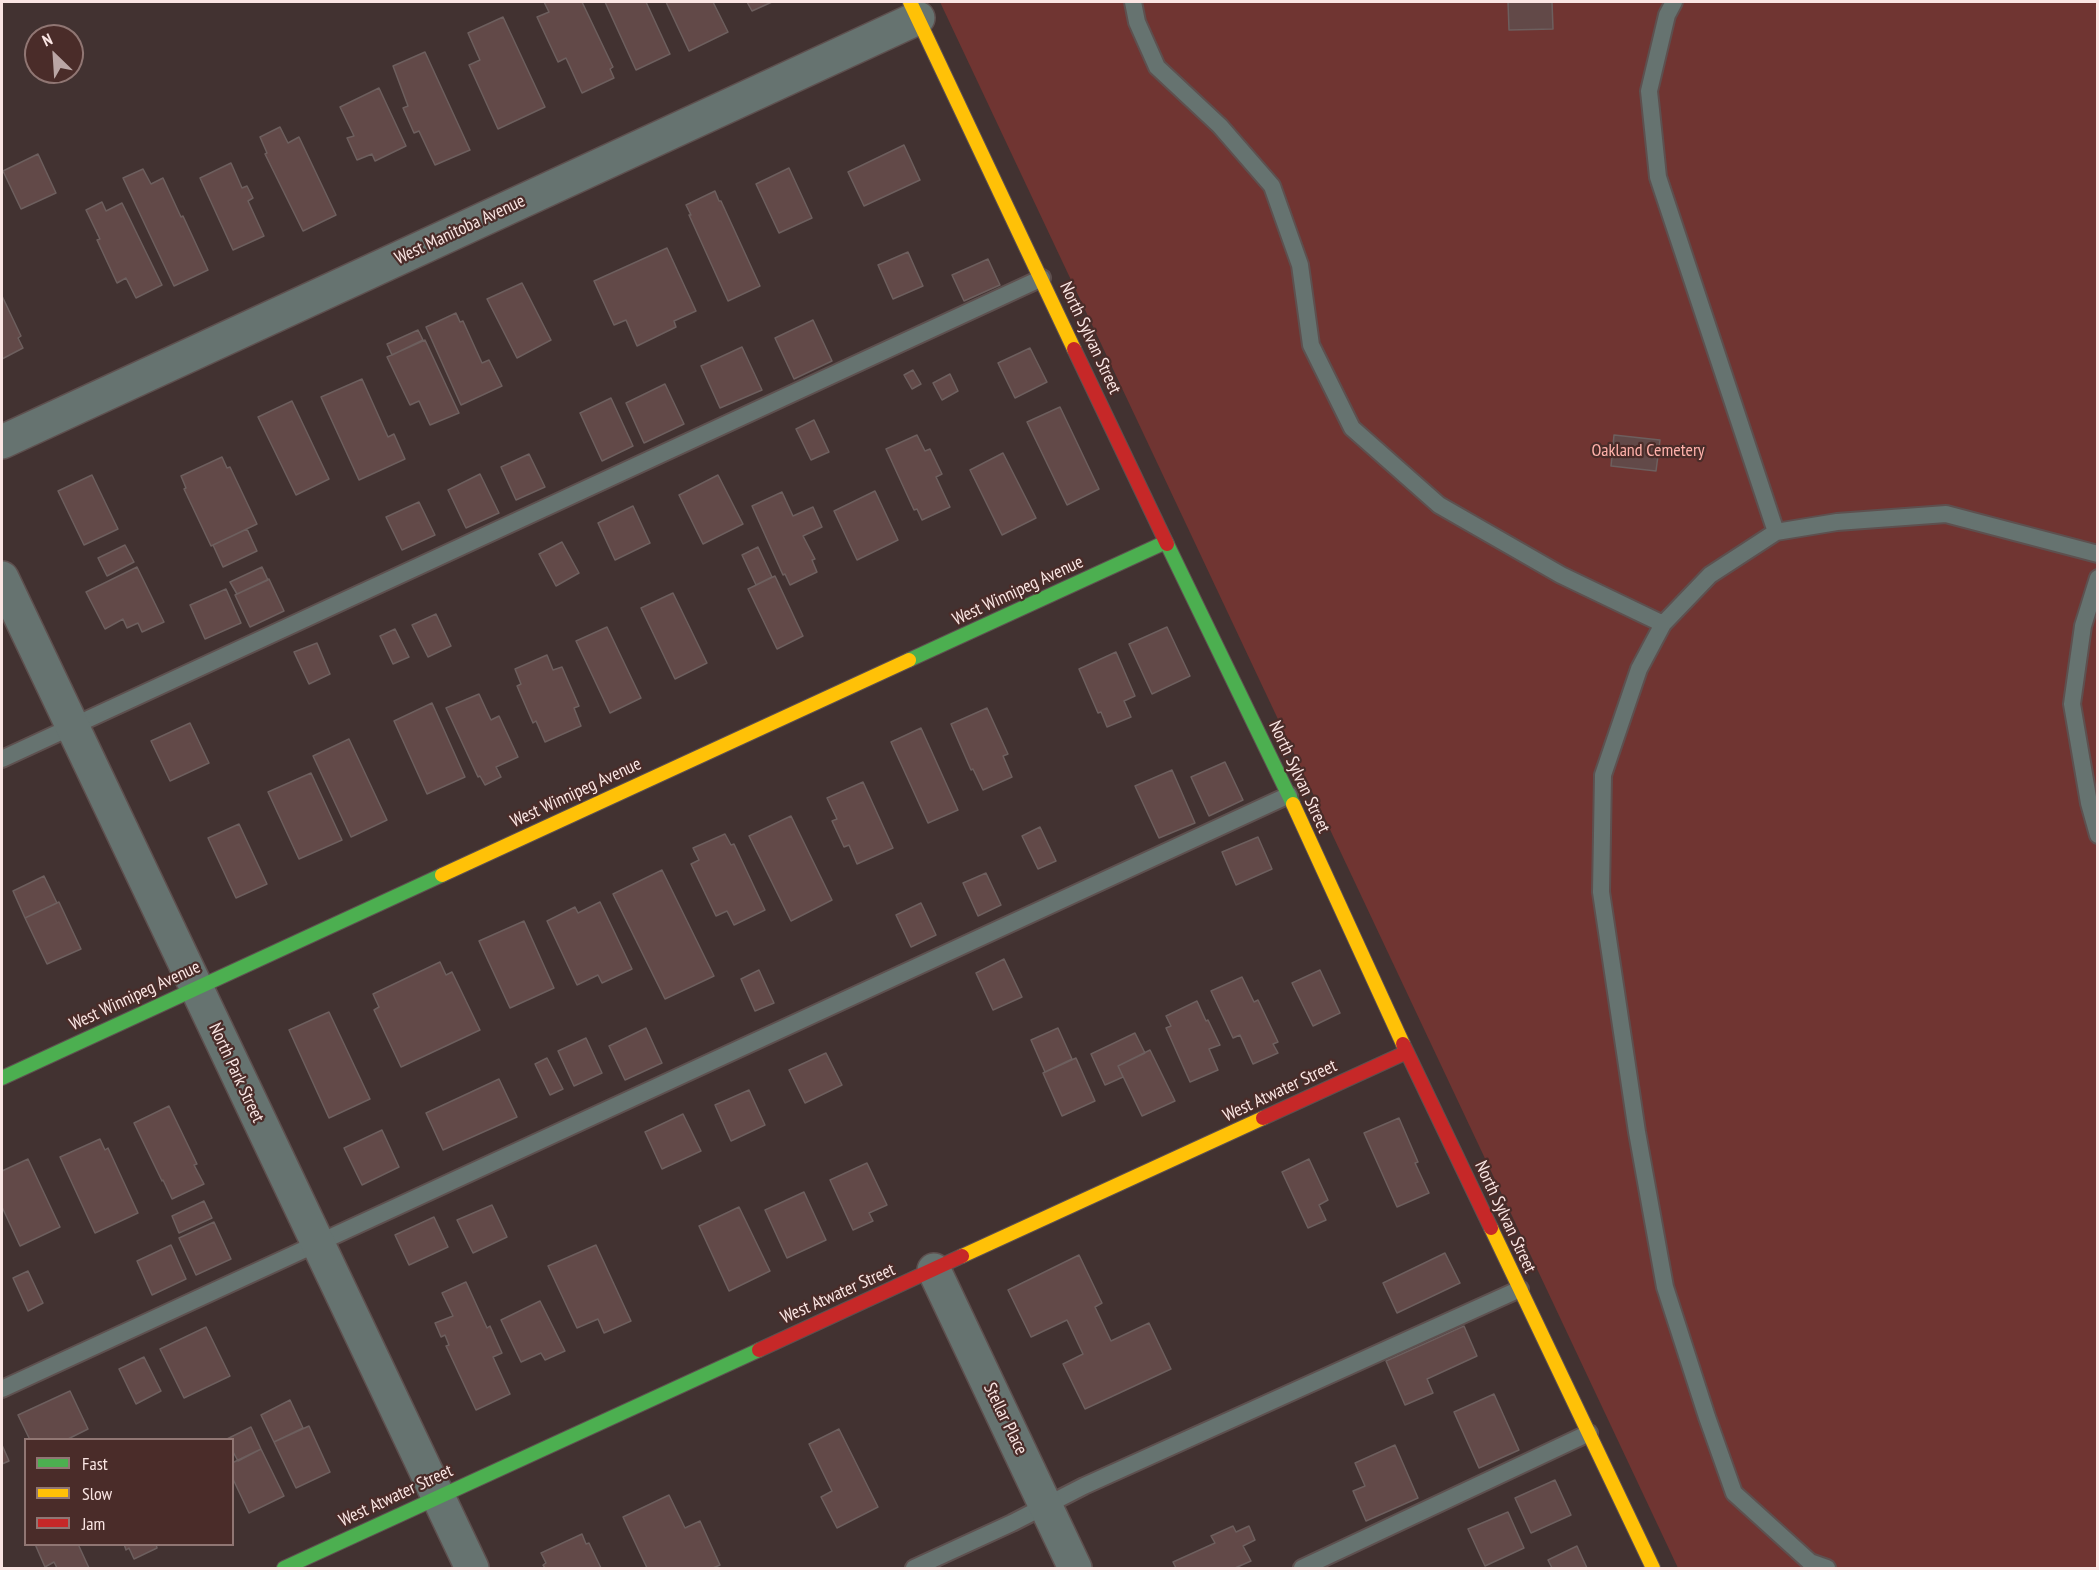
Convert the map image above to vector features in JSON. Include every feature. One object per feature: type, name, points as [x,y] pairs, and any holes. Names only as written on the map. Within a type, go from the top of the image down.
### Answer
[{"type":"street","name":"North Sylvan Street","points":[[914,10],[1166,542],[1289,795],[1407,1052],[1653,1569]]},
{"type":"street","name":"West Manitoba Avenue","points":[[2,442],[914,10]]},
{"type":"street","name":"West Winnipeg Avenue","points":[[2,1078],[1166,542]]},
{"type":"street","name":"North Park Street","points":[[2,578],[472,1569]]},
{"type":"street","name":"West Atwater Street","points":[[284,1569],[438,1496],[1407,1052]]},
{"type":"street","name":"Stellar Place","points":[[934,1270],[1076,1569]]},
{"type":"lane","points":[[1133,2],[1137,22],[1158,67],[1220,126],[1272,186],[1300,265],[1311,345],[1352,428],[1439,505],[1561,575],[1664,624]]},
{"type":"lane","points":[[1674,2],[1666,15],[1648,91],[1658,177],[1776,532]]},
{"type":"lane","points":[[2,759],[1042,279]]},
{"type":"lane","points":[[1827,1569],[1810,1562],[1734,1493],[1665,1287],[1637,1132],[1601,892],[1603,775],[1639,669],[1664,624],[1710,575],[1776,532],[1837,522],[1946,514],[2097,554]]},
{"type":"lane","points":[[2097,578],[2083,626],[2072,704],[2088,803],[2097,835]]},
{"type":"lane","points":[[2,1389],[316,1242],[1289,795]]},
{"type":"lane","points":[[914,1569],[1084,1486],[1520,1289]]},
{"type":"lane","points":[[1302,1569],[1589,1432]]},
{"type":"green space","name":"Oakland Cemetery","points":[[940,2],[2097,2],[2097,1568],[1678,1568]]},
{"type":"building","points":[[544,2],[582,2],[613,67],[610,69],[614,78],[582,93],[566,58],[558,62],[537,17],[549,12]]},
{"type":"building","points":[[605,2],[646,2],[670,54],[636,70]]},
{"type":"building","points":[[666,2],[713,2],[728,32],[689,51]]},
{"type":"building","points":[[747,2],[772,2],[752,11]]},
{"type":"building","points":[[1508,2],[1552,2],[1553,29],[1509,30]]},
{"type":"building","points":[[503,17],[545,107],[498,129],[469,65],[480,60],[468,33]]},
{"type":"building","points":[[425,52],[470,150],[435,165],[419,131],[414,133],[403,108],[408,106],[393,66]]},
{"type":"building","points":[[379,88],[406,146],[375,161],[372,154],[357,160],[347,138],[354,136],[340,107]]},
{"type":"building","points":[[280,127],[288,143],[299,137],[336,215],[303,231],[265,154],[267,153],[260,137]]},
{"type":"building","points":[[904,145],[920,180],[864,206],[848,172]]},
{"type":"building","points":[[38,154],[56,193],[21,209],[3,171]]},
{"type":"building","points":[[231,163],[242,188],[247,186],[253,198],[248,201],[264,236],[233,250],[200,178]]},
{"type":"building","points":[[789,168],[812,218],[779,233],[756,184]]},
{"type":"building","points":[[143,169],[151,184],[163,178],[208,270],[174,286],[123,178]]},
{"type":"building","points":[[715,191],[760,286],[728,301],[686,205]]},
{"type":"building","points":[[102,202],[106,211],[122,203],[162,285],[136,298],[126,278],[117,283],[86,210]]},
{"type":"building","points":[[667,248],[696,311],[674,321],[676,327],[637,346],[626,320],[614,325],[594,281]]},
{"type":"building","points":[[908,252],[923,286],[893,299],[878,265]]},
{"type":"building","points":[[988,259],[1000,285],[964,301],[952,275]]},
{"type":"building","points":[[522,283],[551,340],[517,358],[487,299]]},
{"type":"building","points":[[2,296],[21,336],[18,338],[23,348],[2,359]]},
{"type":"building","points":[[456,313],[460,322],[463,321],[482,363],[489,360],[502,386],[461,405],[426,327]]},
{"type":"building","points":[[813,320],[832,361],[794,379],[775,338]]},
{"type":"building","points":[[418,330],[423,340],[392,355],[387,344]]},
{"type":"building","points":[[425,340],[459,413],[430,425],[419,401],[410,405],[387,357]]},
{"type":"building","points":[[742,347],[762,390],[720,408],[701,366]]},
{"type":"building","points":[[1030,348],[1047,382],[1015,398],[998,363]]},
{"type":"building","points":[[913,370],[921,384],[912,389],[904,375]]},
{"type":"building","points":[[950,374],[958,391],[942,400],[933,383]]},
{"type":"building","points":[[362,379],[388,437],[394,434],[405,459],[359,480],[321,397]]},
{"type":"building","points":[[665,384],[684,424],[644,443],[626,403]]},
{"type":"building","points":[[611,398],[633,446],[602,461],[580,413]]},
{"type":"building","points":[[292,401],[329,479],[296,495],[258,417]]},
{"type":"building","points":[[1060,407],[1099,489],[1067,505],[1027,422]]},
{"type":"building","points":[[814,420],[829,452],[811,460],[796,429]]},
{"type":"building","points":[[917,435],[925,451],[930,449],[942,474],[936,477],[950,507],[922,520],[917,509],[914,510],[886,449]]},
{"type":"building","points":[[1614,435],[1660,440],[1656,471],[1611,466]]},
{"type":"building","points":[[1003,453],[1036,518],[1002,535],[970,470]]},
{"type":"building","points":[[529,454],[545,487],[516,500],[501,467]]},
{"type":"building","points":[[222,457],[227,468],[230,467],[257,524],[211,546],[184,489],[186,488],[181,476]]},
{"type":"building","points":[[480,474],[499,513],[466,528],[448,490]]},
{"type":"building","points":[[92,475],[118,529],[84,545],[58,491]]},
{"type":"building","points":[[718,475],[743,524],[703,544],[679,495]]},
{"type":"building","points":[[875,491],[898,540],[857,560],[834,511]]},
{"type":"building","points":[[782,492],[793,516],[813,507],[822,527],[803,536],[815,559],[812,560],[817,572],[790,585],[785,574],[783,575],[752,506]]},
{"type":"building","points":[[419,502],[435,535],[402,550],[386,517]]},
{"type":"building","points":[[633,506],[650,543],[615,560],[598,523]]},
{"type":"building","points":[[247,529],[257,551],[223,567],[213,545]]},
{"type":"building","points":[[562,542],[579,573],[556,586],[539,554]]},
{"type":"building","points":[[125,545],[134,562],[107,576],[98,558]]},
{"type":"building","points":[[758,547],[772,577],[756,585],[742,555]]},
{"type":"building","points":[[137,567],[164,622],[142,632],[138,623],[127,628],[123,619],[105,629],[86,592]]},
{"type":"building","points":[[262,567],[268,580],[237,594],[230,582]]},
{"type":"building","points":[[775,576],[803,636],[777,649],[748,589]]},
{"type":"building","points":[[269,579],[284,611],[250,627],[235,595]]},
{"type":"building","points":[[226,589],[241,623],[205,639],[190,605]]},
{"type":"building","points":[[673,593],[707,663],[675,679],[641,608]]},
{"type":"building","points":[[436,614],[451,646],[428,657],[412,625]]},
{"type":"building","points":[[607,627],[641,698],[610,713],[576,641]]},
{"type":"building","points":[[1167,627],[1190,676],[1152,694],[1129,644]]},
{"type":"building","points":[[395,629],[409,657],[393,664],[380,636]]},
{"type":"building","points":[[317,643],[330,674],[309,684],[294,652]]},
{"type":"building","points":[[1116,652],[1135,696],[1124,701],[1131,717],[1107,727],[1101,712],[1098,713],[1079,669]]},
{"type":"building","points":[[547,655],[553,670],[562,667],[579,706],[574,708],[581,726],[545,742],[536,721],[533,723],[517,686],[521,684],[515,669]]},
{"type":"building","points":[[479,694],[491,720],[499,716],[518,757],[496,767],[501,777],[485,785],[480,776],[478,777],[446,708]]},
{"type":"building","points":[[432,703],[465,777],[427,794],[394,721]]},
{"type":"building","points":[[987,708],[1008,754],[1003,756],[1012,777],[983,790],[973,769],[971,770],[951,724]]},
{"type":"building","points":[[190,723],[209,763],[170,781],[151,741]]},
{"type":"building","points":[[921,728],[958,810],[928,823],[891,742]]},
{"type":"building","points":[[349,739],[387,820],[351,837],[313,756]]},
{"type":"building","points":[[1225,762],[1243,800],[1209,816],[1191,777]]},
{"type":"building","points":[[1172,770],[1195,823],[1159,838],[1135,786]]},
{"type":"building","points":[[311,773],[342,840],[299,859],[268,792]]},
{"type":"building","points":[[863,782],[893,848],[857,864],[849,845],[844,847],[832,821],[837,819],[827,798]]},
{"type":"building","points":[[791,816],[832,900],[791,921],[749,836]]},
{"type":"building","points":[[239,824],[267,884],[236,898],[208,838]]},
{"type":"building","points":[[1040,827],[1056,861],[1038,869],[1022,836]]},
{"type":"building","points":[[725,834],[731,845],[734,844],[765,910],[734,925],[727,911],[716,916],[691,864],[699,860],[693,848]]},
{"type":"building","points":[[1258,837],[1272,869],[1236,885],[1222,852]]},
{"type":"building","points":[[662,870],[714,976],[665,999],[613,894]]},
{"type":"building","points":[[986,873],[1001,905],[978,916],[963,883]]},
{"type":"building","points":[[44,876],[57,903],[25,918],[13,891]]},
{"type":"building","points":[[59,902],[81,949],[47,964],[25,918]]},
{"type":"building","points":[[600,902],[632,969],[602,983],[598,975],[577,985],[547,921],[575,907],[578,913]]},
{"type":"building","points":[[921,903],[936,935],[911,947],[896,915]]},
{"type":"building","points":[[524,921],[554,988],[510,1008],[479,941]]},
{"type":"building","points":[[1004,959],[1022,997],[993,1010],[976,973]]},
{"type":"building","points":[[440,962],[446,975],[452,972],[480,1030],[401,1067],[374,1010],[379,1007],[373,994]]},
{"type":"building","points":[[759,970],[774,1003],[755,1011],[741,979]]},
{"type":"building","points":[[1320,970],[1340,1013],[1313,1026],[1292,983]]},
{"type":"building","points":[[1242,977],[1254,1002],[1258,1000],[1278,1042],[1273,1044],[1278,1053],[1253,1064],[1240,1035],[1233,1038],[1211,991]]},
{"type":"building","points":[[1197,1001],[1220,1045],[1209,1049],[1218,1070],[1190,1082],[1166,1028],[1171,1026],[1166,1016]]},
{"type":"building","points":[[329,1012],[370,1099],[329,1118],[289,1030]]},
{"type":"building","points":[[646,1028],[662,1063],[625,1080],[609,1046]]},
{"type":"building","points":[[1058,1028],[1072,1059],[1045,1072],[1031,1040]]},
{"type":"building","points":[[1135,1033],[1145,1053],[1118,1066],[1123,1077],[1105,1085],[1091,1054]]},
{"type":"building","points":[[586,1038],[602,1073],[574,1086],[558,1051]]},
{"type":"building","points":[[1150,1050],[1175,1101],[1142,1116],[1118,1066]]},
{"type":"building","points":[[826,1053],[842,1085],[805,1103],[789,1070]]},
{"type":"building","points":[[547,1058],[563,1089],[550,1095],[535,1064]]},
{"type":"building","points":[[1076,1058],[1095,1101],[1062,1116],[1043,1073]]},
{"type":"building","points":[[499,1079],[517,1117],[443,1150],[426,1113]]},
{"type":"building","points":[[749,1090],[765,1125],[731,1141],[715,1105]]},
{"type":"building","points":[[169,1106],[197,1164],[194,1165],[204,1184],[172,1199],[134,1123]]},
{"type":"building","points":[[683,1114],[701,1151],[662,1169],[645,1132]]},
{"type":"building","points":[[1399,1118],[1418,1162],[1415,1163],[1429,1193],[1397,1207],[1364,1133]]},
{"type":"building","points":[[382,1130],[399,1167],[362,1185],[344,1148]]},
{"type":"building","points":[[100,1139],[105,1150],[108,1148],[138,1213],[95,1233],[60,1157]]},
{"type":"building","points":[[28,1159],[60,1227],[20,1246],[2,1207],[2,1171]]},
{"type":"building","points":[[1309,1159],[1328,1200],[1319,1205],[1326,1220],[1308,1228],[1282,1172]]},
{"type":"building","points":[[867,1163],[887,1205],[869,1213],[873,1221],[853,1230],[830,1180]]},
{"type":"building","points":[[804,1192],[826,1240],[787,1258],[765,1210]]},
{"type":"building","points":[[204,1201],[212,1218],[179,1233],[172,1216]]},
{"type":"building","points":[[492,1205],[507,1237],[473,1253],[457,1220]]},
{"type":"building","points":[[739,1207],[770,1271],[729,1291],[699,1226]]},
{"type":"building","points":[[434,1217],[448,1247],[409,1265],[395,1235]]},
{"type":"building","points":[[214,1222],[231,1259],[196,1275],[179,1238]]},
{"type":"building","points":[[171,1245],[186,1279],[152,1295],[137,1261]]},
{"type":"building","points":[[596,1245],[631,1321],[604,1333],[598,1319],[577,1328],[548,1266]]},
{"type":"building","points":[[1445,1253],[1460,1283],[1397,1313],[1383,1283]]},
{"type":"building","points":[[1079,1255],[1102,1303],[1095,1307],[1111,1341],[1149,1323],[1171,1369],[1085,1409],[1063,1364],[1083,1354],[1067,1320],[1031,1337],[1008,1290]]},
{"type":"building","points":[[28,1271],[43,1303],[28,1311],[13,1278]]},
{"type":"building","points":[[466,1282],[487,1328],[490,1326],[502,1353],[493,1357],[510,1394],[476,1410],[446,1346],[449,1345],[445,1335],[441,1337],[435,1323],[453,1316],[442,1293]]},
{"type":"building","points":[[540,1301],[565,1351],[545,1360],[541,1353],[521,1362],[501,1320]]},
{"type":"building","points":[[1464,1326],[1477,1356],[1427,1379],[1433,1393],[1405,1405],[1386,1361]]},
{"type":"building","points":[[206,1327],[230,1376],[184,1398],[160,1349]]},
{"type":"building","points":[[144,1357],[161,1391],[136,1404],[119,1369]]},
{"type":"building","points":[[70,1391],[88,1429],[70,1438],[29,1438],[18,1415]]},
{"type":"building","points":[[1494,1394],[1519,1450],[1479,1468],[1454,1412]]},
{"type":"building","points":[[290,1400],[303,1428],[274,1442],[261,1415]]},
{"type":"building","points":[[309,1426],[330,1472],[296,1488],[274,1442]]},
{"type":"building","points":[[251,1427],[261,1449],[238,1461],[234,1454],[234,1438],[229,1438]]},
{"type":"building","points":[[839,1429],[878,1507],[837,1528],[821,1497],[832,1491],[809,1444]]},
{"type":"building","points":[[2,1445],[9,1461],[2,1464]]},
{"type":"building","points":[[1395,1445],[1418,1498],[1366,1521],[1353,1491],[1365,1486],[1355,1463]]},
{"type":"building","points":[[261,1449],[284,1496],[249,1513],[234,1481],[234,1462]]},
{"type":"building","points":[[1555,1480],[1571,1515],[1531,1533],[1515,1498]]},
{"type":"building","points":[[669,1495],[685,1528],[700,1521],[720,1565],[713,1568],[647,1568],[623,1517]]},
{"type":"building","points":[[1508,1512],[1524,1548],[1485,1566],[1468,1529]]},
{"type":"building","points":[[1233,1526],[1236,1532],[1249,1526],[1255,1540],[1243,1546],[1251,1561],[1235,1568],[1176,1568],[1173,1562],[1215,1543],[1211,1536]]},
{"type":"building","points":[[582,1534],[601,1568],[545,1568],[543,1565],[546,1563],[541,1553]]},
{"type":"building","points":[[36,1546],[79,1546],[89,1568],[57,1568],[54,1562],[45,1567]]},
{"type":"building","points":[[125,1546],[156,1546],[157,1548],[134,1559],[129,1548],[126,1550]]},
{"type":"building","points":[[1577,1546],[1587,1568],[1552,1568],[1548,1560]]},
{"type":"traffic: fast","points":[[909,660],[1166,542]]},
{"type":"traffic: fast","points":[[1167,544],[1293,804]]},
{"type":"traffic: fast","points":[[2,1078],[442,875]]},
{"type":"traffic: fast","points":[[284,1568],[759,1350]]},
{"type":"traffic: slow","points":[[910,2],[1074,349]]},
{"type":"traffic: slow","points":[[442,875],[909,660]]},
{"type":"traffic: slow","points":[[1293,804],[1403,1044]]},
{"type":"traffic: slow","points":[[962,1256],[1263,1118]]},
{"type":"traffic: slow","points":[[1491,1228],[1653,1568]]},
{"type":"traffic: jam","points":[[1074,349],[1167,544]]},
{"type":"traffic: jam","points":[[1403,1044],[1491,1228]]},
{"type":"traffic: jam","points":[[1263,1118],[1407,1052]]},
{"type":"traffic: jam","points":[[759,1350],[962,1256]]}]
